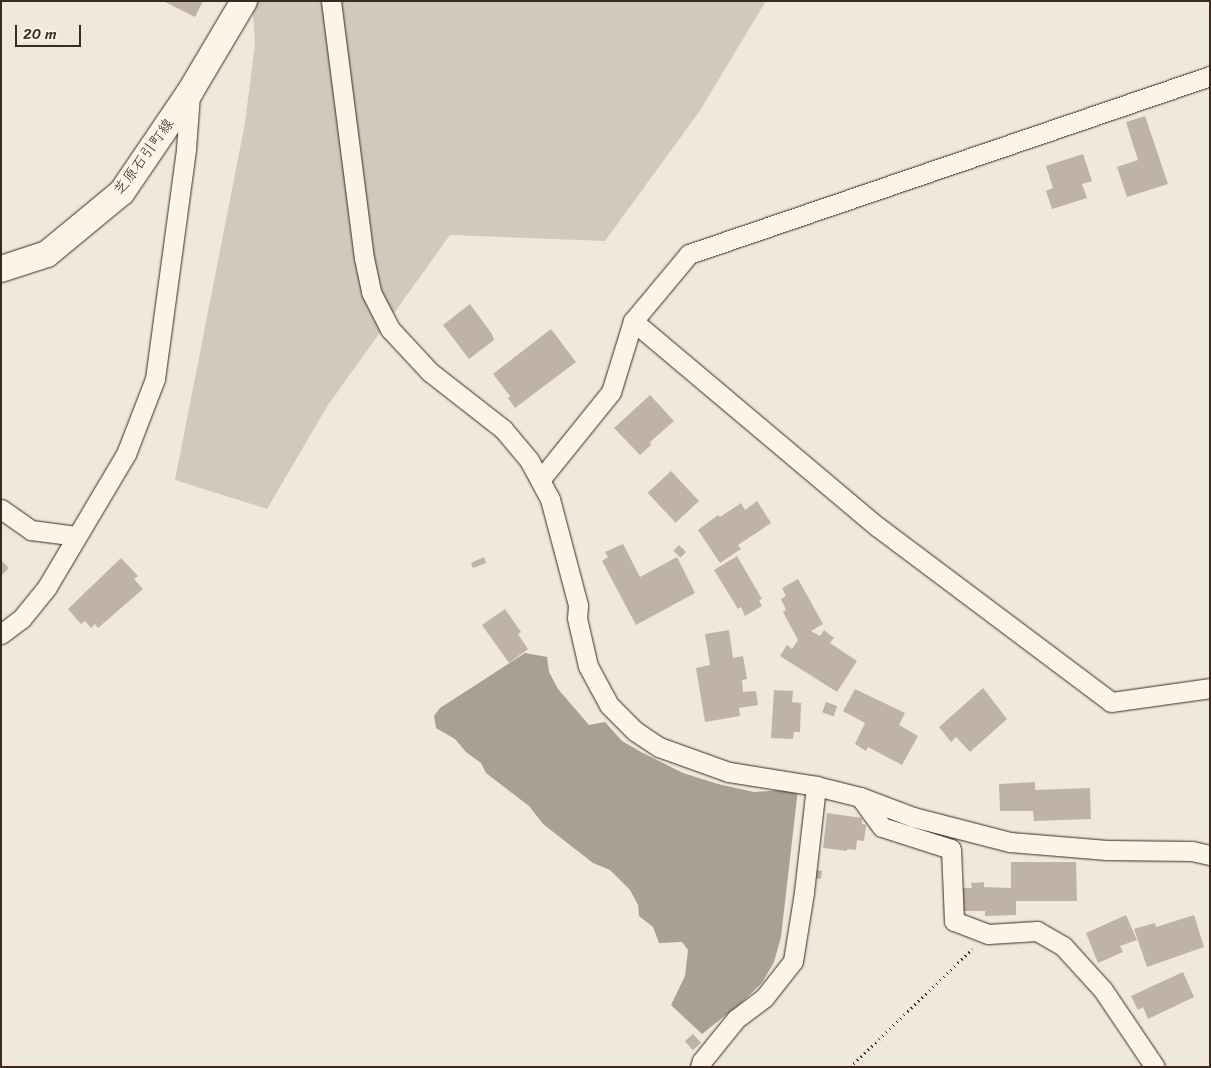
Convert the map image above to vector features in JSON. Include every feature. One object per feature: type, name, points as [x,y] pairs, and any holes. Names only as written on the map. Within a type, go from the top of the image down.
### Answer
[{"type":"main road","name":"芝原石引町線","points":[[1,269],[47,254],[122,192],[190,92],[244,1]]},
{"type":"street","points":[[331,1],[364,258],[371,292],[390,329],[430,372],[503,429],[529,460],[550,499],[578,605],[577,618],[588,666],[610,704],[635,731],[659,747],[729,772],[816,786],[860,796],[913,817],[1010,842],[1107,850],[1192,851],[1210,855]]},
{"type":"street","points":[[540,480],[611,392],[633,321],[689,254],[1210,76]]},
{"type":"street","points":[[1,634],[22,618],[47,587],[126,454],[155,379],[186,150],[190,92]]},
{"type":"street","points":[[633,321],[878,527],[1111,702],[1210,688]]},
{"type":"street","points":[[1,509],[32,530],[76,536]]},
{"type":"street","points":[[700,1067],[702,1061],[736,1019],[764,998],[793,961],[804,892],[816,786]]},
{"type":"street","points":[[860,796],[882,827],[951,849],[954,921],[988,934],[1037,931],[1063,946],[1103,990],[1155,1067]]},
{"type":"path","points":[[850,1067],[988,934]]},
{"type":"shaded area","points":[[252,1],[766,1],[699,112],[605,241],[450,235],[328,405],[267,509],[175,480],[245,123],[255,43]]},
{"type":"shaded area","points":[[525,653],[547,657],[549,672],[558,689],[589,725],[605,722],[622,741],[683,773],[718,784],[754,792],[798,789],[781,937],[774,962],[762,983],[741,1003],[702,1034],[671,1005],[685,976],[688,950],[682,942],[659,943],[653,927],[639,916],[638,905],[630,890],[610,870],[593,863],[543,824],[529,806],[486,773],[481,763],[466,752],[455,739],[436,728],[434,716],[440,708]]},
{"type":"building","points":[[163,1],[203,1],[195,17]]},
{"type":"building","points":[[1145,116],[1168,184],[1127,197],[1117,167],[1138,160],[1126,122]]},
{"type":"building","points":[[1083,154],[1092,181],[1082,184],[1087,198],[1052,209],[1046,191],[1053,188],[1046,166]]},
{"type":"building","points":[[470,304],[492,334],[494,340],[469,359],[443,325]]},
{"type":"building","points":[[551,329],[576,362],[515,408],[508,398],[510,396],[493,374]]},
{"type":"building","points":[[650,395],[674,421],[650,442],[651,445],[640,455],[614,428]]},
{"type":"building","points":[[671,471],[699,501],[676,523],[648,493]]},
{"type":"building","points":[[757,501],[771,523],[738,545],[741,549],[720,563],[698,530],[718,515],[720,517],[741,503],[745,510]]},
{"type":"building","points":[[623,544],[640,577],[677,557],[695,593],[636,625],[602,561],[608,557],[605,552]]},
{"type":"building","points":[[679,545],[686,552],[680,558],[673,551]]},
{"type":"building","points":[[737,556],[762,599],[759,600],[762,606],[745,616],[741,607],[738,609],[714,570]]},
{"type":"building","points":[[484,557],[486,563],[473,568],[471,563]]},
{"type":"building","points":[[121,558],[138,576],[134,579],[143,589],[98,628],[95,624],[91,628],[85,621],[81,624],[68,609]]},
{"type":"building","points":[[1,560],[9,568],[1,576]]},
{"type":"building","points":[[798,579],[823,624],[811,631],[820,636],[824,630],[834,638],[830,643],[857,661],[837,692],[780,656],[787,645],[792,649],[798,640],[783,612],[786,610],[781,599],[786,596],[782,588]]},
{"type":"building","points":[[505,609],[521,632],[518,634],[528,649],[509,663],[482,625]]},
{"type":"building","points":[[729,630],[733,658],[743,656],[747,679],[742,680],[743,692],[756,691],[758,705],[739,708],[740,716],[705,722],[696,668],[710,665],[705,634]]},
{"type":"building","points":[[983,688],[1007,719],[970,752],[956,737],[951,742],[939,727]]},
{"type":"building","points":[[855,689],[905,713],[899,725],[918,736],[902,765],[868,747],[866,751],[855,744],[865,723],[843,711]]},
{"type":"building","points":[[774,690],[793,691],[792,702],[801,703],[800,732],[794,732],[793,739],[771,738]]},
{"type":"building","points":[[826,702],[837,706],[834,716],[822,712]]},
{"type":"building","points":[[1035,782],[1035,790],[1090,788],[1091,819],[1034,821],[1033,811],[1000,811],[999,784]]},
{"type":"building","points":[[827,813],[862,818],[862,824],[866,825],[864,841],[857,840],[856,850],[847,849],[847,851],[823,848]]},
{"type":"building","points":[[1011,862],[1076,862],[1077,901],[1016,901],[1016,915],[985,916],[985,911],[957,911],[957,888],[972,888],[971,883],[984,882],[984,887],[1011,888]]},
{"type":"building","points":[[814,870],[822,871],[821,879],[813,878]]},
{"type":"building","points":[[1126,915],[1137,940],[1120,946],[1123,952],[1098,963],[1086,933]]},
{"type":"building","points":[[1194,915],[1204,947],[1147,967],[1134,929],[1155,923],[1156,927]]},
{"type":"building","points":[[1183,972],[1194,997],[1148,1019],[1143,1007],[1138,1010],[1131,996]]},
{"type":"building","points":[[693,1034],[701,1043],[693,1050],[685,1041]]}]
